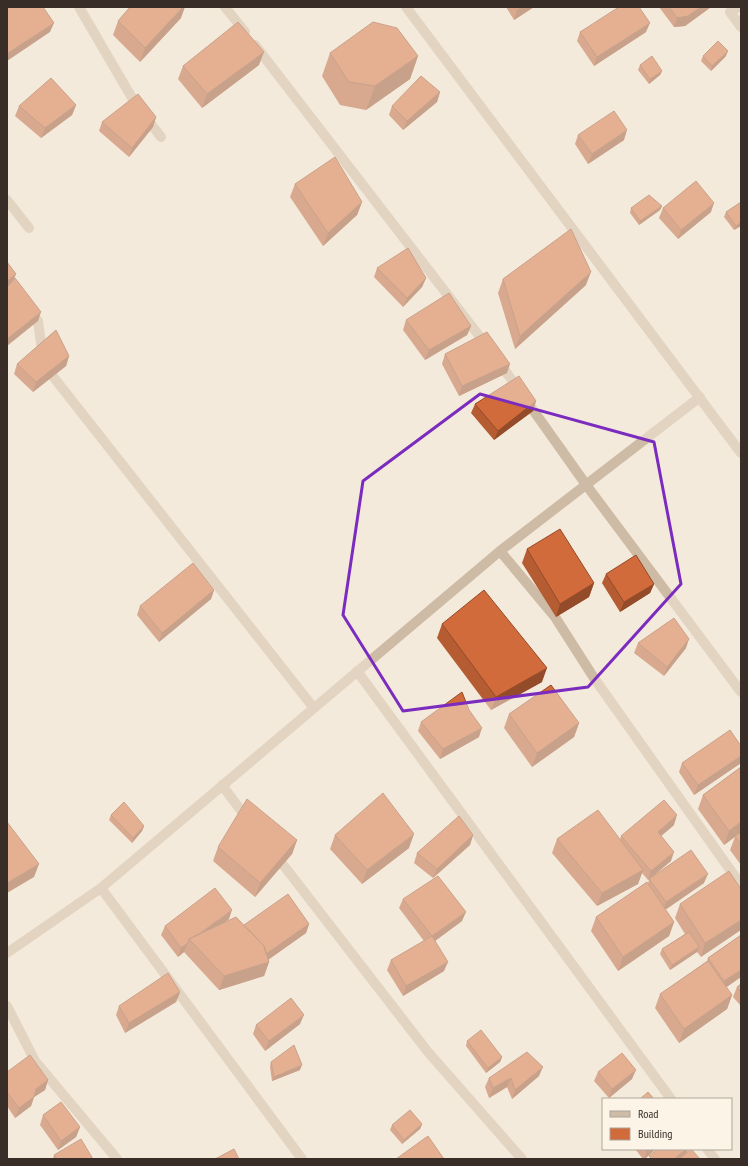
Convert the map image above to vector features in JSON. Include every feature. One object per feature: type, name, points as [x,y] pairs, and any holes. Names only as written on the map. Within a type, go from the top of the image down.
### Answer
[{"type":"street","points":[[79,7],[135,103],[161,137]]},
{"type":"street","points":[[225,7],[484,341],[587,486],[741,692]]},
{"type":"street","points":[[406,7],[700,397],[741,454]]},
{"type":"street","points":[[738,7],[730,12],[741,27]]},
{"type":"street","points":[[7,200],[28,228]]},
{"type":"street","points":[[38,321],[44,365],[313,708]]},
{"type":"street","points":[[7,953],[101,888],[500,551],[587,486],[700,397]]},
{"type":"street","points":[[500,551],[556,617],[594,678],[741,885]]},
{"type":"street","points":[[357,671],[670,1098]]},
{"type":"street","points":[[222,785],[252,825]]},
{"type":"street","points":[[267,844],[428,1052],[522,1159]]},
{"type":"street","points":[[101,888],[302,1159]]},
{"type":"street","points":[[7,1006],[35,1060],[117,1159]]},
{"type":"street","points":[[708,1150],[715,1159]]},
{"type":"highlighted area","points":[[480,394],[654,442],[681,584],[588,687],[403,711],[343,615],[363,481]]},
{"type":"building","points":[[10,7],[43,7],[54,23],[8,53],[7,9]]},
{"type":"building","points":[[130,7],[183,7],[145,48],[118,21]]},
{"type":"building","points":[[515,7],[522,7],[517,10]]},
{"type":"building","points":[[619,7],[639,7],[650,23],[597,57],[580,32]]},
{"type":"building","points":[[669,7],[701,7],[688,16],[677,18]]},
{"type":"building","points":[[238,22],[264,52],[207,94],[183,66]]},
{"type":"building","points":[[373,22],[397,28],[418,56],[375,86],[349,82],[330,53]]},
{"type":"building","points":[[718,41],[728,51],[712,66],[703,56]]},
{"type":"building","points":[[652,56],[662,71],[650,79],[640,65]]},
{"type":"building","points":[[421,76],[440,92],[407,121],[392,106]]},
{"type":"building","points":[[51,78],[76,105],[45,128],[19,106]]},
{"type":"building","points":[[138,94],[156,117],[132,148],[102,122]]},
{"type":"building","points":[[614,111],[627,130],[592,154],[578,135]]},
{"type":"building","points":[[335,157],[362,202],[328,233],[295,184]]},
{"type":"building","points":[[696,181],[714,203],[681,230],[663,208]]},
{"type":"building","points":[[649,195],[662,206],[640,221],[631,208]]},
{"type":"building","points":[[741,202],[741,222],[736,226],[726,212]]},
{"type":"building","points":[[571,229],[591,272],[520,336],[503,279]]},
{"type":"building","points":[[408,248],[426,278],[407,298],[377,268]]},
{"type":"building","points":[[7,262],[16,274],[7,281]]},
{"type":"building","points":[[15,278],[41,312],[7,339],[7,287]]},
{"type":"building","points":[[449,293],[471,326],[429,350],[406,320]]},
{"type":"building","points":[[56,330],[69,356],[36,382],[17,364]]},
{"type":"building","points":[[487,332],[510,364],[462,386],[445,354]]},
{"type":"building","points":[[519,376],[536,401],[498,431],[475,404]]},
{"type":"building","points":[[560,529],[594,583],[560,604],[527,549]]},
{"type":"building","points":[[636,555],[654,584],[624,602],[606,574]]},
{"type":"building","points":[[193,563],[214,590],[162,633],[140,606]]},
{"type":"building","points":[[484,590],[547,668],[496,697],[442,624]]},
{"type":"building","points":[[674,618],[689,639],[667,667],[638,643]]},
{"type":"building","points":[[551,685],[579,723],[537,753],[509,714]]},
{"type":"building","points":[[462,692],[469,710],[482,728],[443,749],[421,722]]},
{"type":"building","points":[[730,730],[741,746],[741,756],[698,785],[682,763]]},
{"type":"building","points":[[741,767],[741,822],[729,831],[703,795]]},
{"type":"building","points":[[383,793],[414,834],[367,870],[335,835]]},
{"type":"building","points":[[247,799],[297,840],[260,883],[218,847]]},
{"type":"building","points":[[664,800],[677,815],[658,832],[674,852],[651,871],[621,836]]},
{"type":"building","points":[[124,802],[144,826],[133,838],[111,815]]},
{"type":"building","points":[[598,810],[643,870],[602,893],[557,839]]},
{"type":"building","points":[[459,816],[473,835],[437,869],[417,853]]},
{"type":"building","points":[[7,822],[39,864],[7,883]]},
{"type":"building","points":[[741,832],[741,845],[735,836]]},
{"type":"building","points":[[691,850],[708,874],[666,902],[649,879]]},
{"type":"building","points":[[729,871],[741,889],[741,920],[705,943],[680,904]]},
{"type":"building","points":[[438,876],[466,912],[432,936],[403,899]]},
{"type":"building","points":[[647,882],[674,922],[623,957],[596,917]]},
{"type":"building","points":[[215,888],[232,910],[199,934],[189,939],[188,943],[181,948],[165,926]]},
{"type":"building","points":[[288,894],[309,924],[266,954],[264,946],[244,925]]},
{"type":"building","points":[[236,917],[264,946],[269,962],[224,976],[189,939]]},
{"type":"building","points":[[689,932],[699,947],[672,965],[662,949]]},
{"type":"building","points":[[741,935],[741,970],[724,981],[708,958]]},
{"type":"building","points":[[432,936],[448,962],[406,986],[391,960]]},
{"type":"building","points":[[708,961],[732,995],[684,1029],[660,994]]},
{"type":"building","points":[[168,973],[180,992],[129,1023],[119,1006]]},
{"type":"building","points":[[741,984],[741,993],[737,987]]},
{"type":"building","points":[[291,998],[304,1015],[269,1041],[256,1025]]},
{"type":"building","points":[[481,1030],[502,1057],[488,1068],[467,1041]]},
{"type":"building","points":[[294,1045],[302,1065],[274,1077],[271,1062]]},
{"type":"building","points":[[527,1052],[543,1067],[515,1090],[511,1078],[493,1088],[489,1078]]},
{"type":"building","points":[[622,1053],[636,1070],[612,1089],[598,1072]]},
{"type":"building","points":[[30,1055],[48,1080],[36,1089],[34,1097],[19,1108],[7,1092],[7,1072]]},
{"type":"building","points":[[648,1092],[653,1098],[641,1098]]},
{"type":"building","points":[[61,1102],[80,1127],[61,1141],[43,1115]]},
{"type":"building","points":[[410,1110],[422,1124],[404,1140],[392,1125]]},
{"type":"building","points":[[428,1136],[444,1159],[396,1159]]},
{"type":"building","points":[[81,1139],[93,1159],[57,1159],[54,1155]]},
{"type":"building","points":[[234,1149],[239,1159],[215,1159]]},
{"type":"building","points":[[657,1150],[685,1150],[674,1159],[652,1159],[649,1156]]},
{"type":"building","points":[[690,1150],[692,1150],[700,1159],[679,1159]]}]
